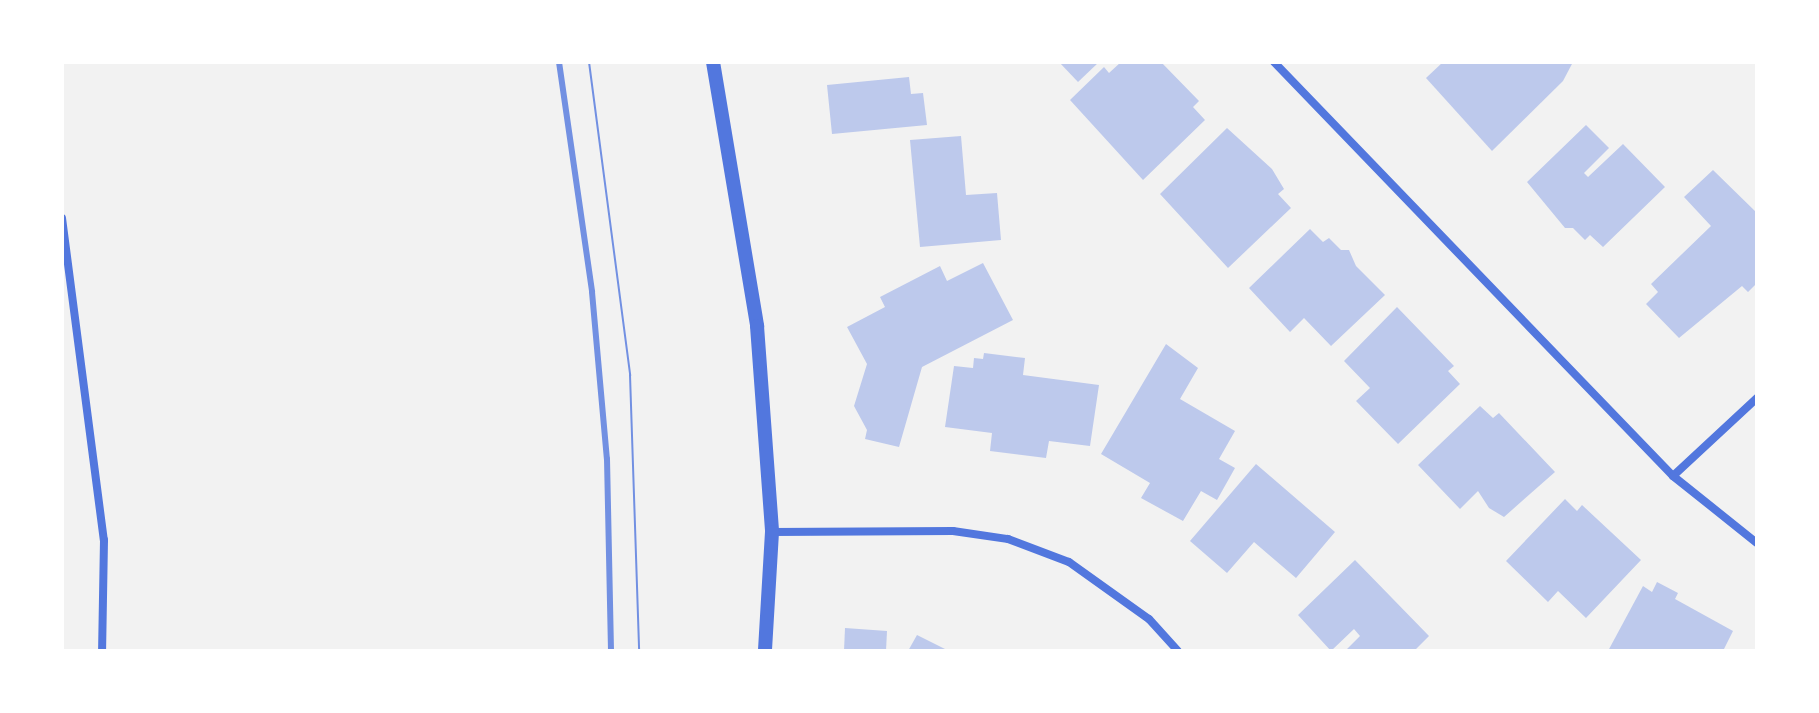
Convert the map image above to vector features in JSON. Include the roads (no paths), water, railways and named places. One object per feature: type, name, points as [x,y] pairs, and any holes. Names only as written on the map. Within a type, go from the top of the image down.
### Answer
[{"type":"street","points":[[713,62],[757,326],[772,532],[765,651]]},
{"type":"street","points":[[1274,62],[1673,476],[1757,543]]},
{"type":"street","points":[[62,218],[104,540],[102,651]]},
{"type":"street","points":[[1673,476],[1757,398]]},
{"type":"street","points":[[772,532],[953,531],[1008,539],[1069,562],[1149,619],[1178,651]]},
{"type":"tram line","points":[[589,62],[630,375],[639,651]]},
{"type":"railway","points":[[559,62],[592,292],[607,459],[611,651]]}]
